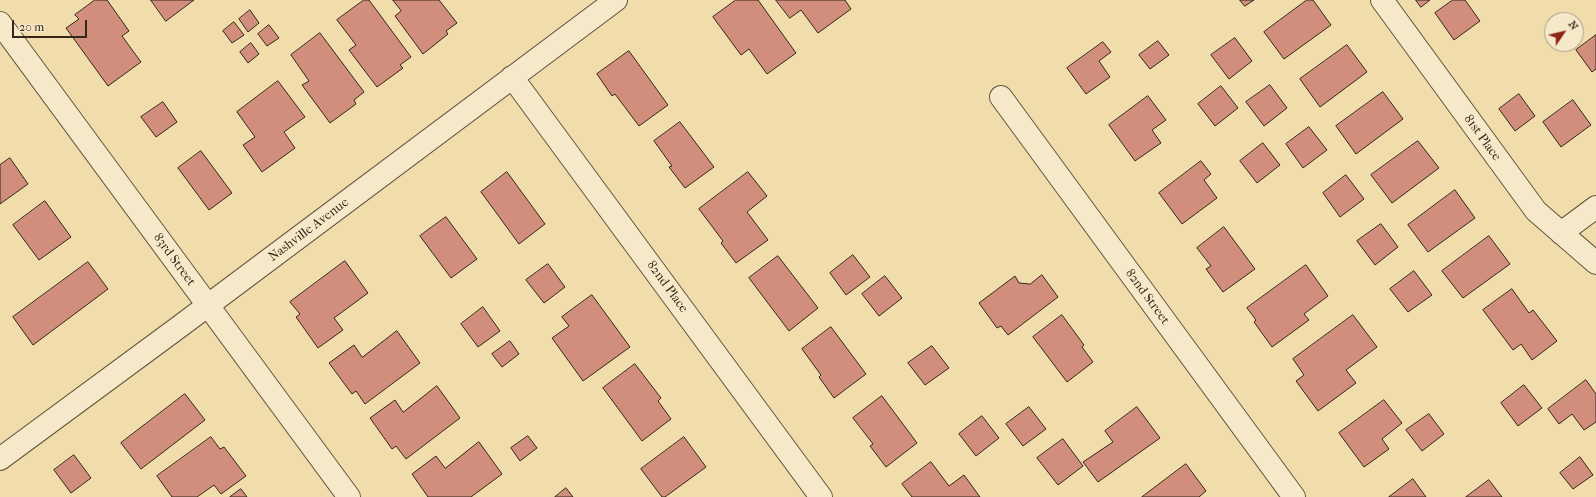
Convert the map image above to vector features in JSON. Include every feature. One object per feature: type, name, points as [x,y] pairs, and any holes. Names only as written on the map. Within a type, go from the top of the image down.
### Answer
[{"type":"street","name":"Nashville Avenue","points":[[0,459],[208,306],[616,0]]},
{"type":"street","name":"81st Place","points":[[1382,0],[1536,211],[1596,263]]},
{"type":"street","name":"83rd Street","points":[[0,23],[349,497]]},
{"type":"street","name":"82nd Place","points":[[512,77],[821,497]]},
{"type":"street","name":"82nd Street","points":[[1001,97],[1294,497]]},
{"type":"street","points":[[1561,233],[1596,207]]},
{"type":"building","points":[[95,0],[107,0],[129,31],[122,36],[141,62],[108,86],[66,28],[79,19],[75,15]]},
{"type":"building","points":[[151,0],[194,0],[166,21]]},
{"type":"building","points":[[364,0],[369,0],[411,57],[400,65],[403,68],[377,87],[349,50],[356,45],[337,20]]},
{"type":"building","points":[[393,0],[439,0],[457,23],[446,31],[448,34],[423,54],[395,16],[401,11]]},
{"type":"building","points":[[736,0],[758,0],[796,53],[767,74],[749,49],[741,55],[713,17]]},
{"type":"building","points":[[776,0],[845,0],[851,9],[818,33],[801,10],[790,18]]},
{"type":"building","points":[[1240,0],[1254,0],[1245,6]]},
{"type":"building","points":[[1307,0],[1313,0],[1331,25],[1284,59],[1264,32]]},
{"type":"building","points":[[1416,0],[1430,0],[1421,7]]},
{"type":"building","points":[[1453,0],[1465,0],[1480,21],[1454,40],[1435,13]]},
{"type":"building","points":[[250,10],[259,23],[248,32],[239,19]]},
{"type":"building","points":[[234,22],[244,35],[232,43],[223,31]]},
{"type":"building","points":[[269,25],[279,38],[267,46],[258,34]]},
{"type":"building","points":[[320,33],[364,92],[354,100],[356,104],[330,123],[302,85],[309,81],[291,55]]},
{"type":"building","points":[[1596,35],[1596,69],[1592,72],[1577,52],[1584,52],[1584,44]]},
{"type":"building","points":[[1235,38],[1252,61],[1229,79],[1211,55]]},
{"type":"building","points":[[1158,41],[1169,55],[1150,69],[1139,55]]},
{"type":"building","points":[[1103,42],[1111,52],[1099,61],[1110,77],[1086,94],[1067,68]]},
{"type":"building","points":[[251,43],[259,54],[248,63],[240,52]]},
{"type":"building","points":[[1347,45],[1367,72],[1320,107],[1300,79]]},
{"type":"building","points":[[629,51],[668,105],[639,126],[615,94],[612,96],[597,74]]},
{"type":"building","points":[[278,81],[305,117],[284,132],[295,148],[262,172],[243,145],[255,137],[237,112]]},
{"type":"building","points":[[1270,85],[1287,108],[1264,126],[1246,102]]},
{"type":"building","points":[[1221,86],[1238,108],[1215,126],[1198,104]]},
{"type":"building","points":[[1383,92],[1403,119],[1356,154],[1336,126]]},
{"type":"building","points":[[1519,94],[1535,116],[1515,131],[1499,109]]},
{"type":"building","points":[[1148,96],[1166,120],[1152,130],[1161,143],[1135,161],[1109,125]]},
{"type":"building","points":[[1573,100],[1591,125],[1561,147],[1543,122]]},
{"type":"building","points":[[163,102],[177,122],[156,137],[141,117]]},
{"type":"building","points":[[680,122],[714,167],[685,188],[669,167],[672,166],[654,141]]},
{"type":"building","points":[[1309,127],[1327,150],[1303,168],[1286,144]]},
{"type":"building","points":[[1418,141],[1439,168],[1392,203],[1371,175]]},
{"type":"building","points":[[1263,143],[1280,165],[1257,183],[1240,161]]},
{"type":"building","points":[[201,151],[232,193],[209,210],[178,168]]},
{"type":"building","points":[[10,158],[28,184],[0,204],[0,165]]},
{"type":"building","points":[[1201,161],[1211,174],[1204,180],[1217,198],[1182,224],[1159,193]]},
{"type":"building","points":[[507,172],[545,224],[519,244],[481,192]]},
{"type":"building","points":[[748,172],[767,196],[747,212],[768,240],[736,263],[721,243],[723,241],[699,209]]},
{"type":"building","points":[[1346,175],[1364,199],[1340,217],[1323,193]]},
{"type":"building","points":[[1455,190],[1475,218],[1428,252],[1408,225]]},
{"type":"building","points":[[45,201],[71,237],[39,260],[13,225]]},
{"type":"building","points":[[446,217],[477,259],[451,278],[420,236]]},
{"type":"building","points":[[1381,224],[1398,247],[1375,265],[1357,241]]},
{"type":"building","points":[[1224,227],[1255,269],[1223,292],[1206,269],[1211,266],[1197,248]]},
{"type":"building","points":[[1489,236],[1510,264],[1463,298],[1442,271]]},
{"type":"building","points":[[853,255],[870,277],[846,295],[830,273]]},
{"type":"building","points":[[778,256],[818,308],[789,331],[749,278]]},
{"type":"building","points":[[345,261],[368,293],[334,318],[343,330],[318,348],[296,317],[300,314],[290,302]]},
{"type":"building","points":[[88,262],[108,289],[33,345],[13,317]]},
{"type":"building","points":[[548,264],[565,287],[544,303],[526,280]]},
{"type":"building","points":[[1306,265],[1328,296],[1304,314],[1309,320],[1272,347],[1254,322],[1256,320],[1247,308]]},
{"type":"building","points":[[1414,271],[1432,295],[1408,312],[1390,289]]},
{"type":"building","points":[[1042,275],[1058,297],[1008,335],[1001,326],[997,328],[979,303],[1015,276],[1019,283],[1030,284]]},
{"type":"building","points":[[885,276],[902,298],[879,316],[862,294]]},
{"type":"building","points":[[1512,289],[1529,313],[1533,310],[1557,341],[1532,360],[1521,344],[1513,350],[1483,310]]},
{"type":"building","points":[[592,295],[630,347],[583,381],[552,338],[569,326],[562,317]]},
{"type":"building","points":[[483,307],[500,331],[478,347],[461,324]]},
{"type":"building","points":[[1062,315],[1084,345],[1082,347],[1093,362],[1067,382],[1033,337]]},
{"type":"building","points":[[1353,315],[1377,347],[1346,370],[1356,383],[1318,411],[1296,381],[1304,375],[1293,359]]},
{"type":"building","points":[[831,327],[866,374],[834,398],[819,377],[821,375],[802,349]]},
{"type":"building","points":[[397,331],[420,363],[365,404],[356,391],[352,394],[329,363],[354,345],[362,357]]},
{"type":"building","points":[[510,341],[519,354],[502,367],[492,354]]},
{"type":"building","points":[[932,346],[949,368],[925,385],[908,363]]},
{"type":"building","points":[[635,364],[661,398],[658,401],[671,419],[642,441],[603,388]]},
{"type":"building","points":[[1586,380],[1596,394],[1596,422],[1584,430],[1572,414],[1559,424],[1548,409]]},
{"type":"building","points":[[1524,385],[1542,408],[1518,426],[1501,403]]},
{"type":"building","points":[[437,386],[460,418],[406,459],[396,446],[392,449],[370,418],[395,400],[403,412]]},
{"type":"building","points":[[185,394],[205,420],[141,469],[121,443]]},
{"type":"building","points":[[882,396],[917,443],[886,467],[870,446],[873,444],[853,418]]},
{"type":"building","points":[[1384,400],[1402,423],[1382,439],[1389,449],[1364,467],[1339,433]]},
{"type":"building","points":[[1029,407],[1046,429],[1023,446],[1006,424]]},
{"type":"building","points":[[1137,407],[1160,438],[1098,482],[1083,462],[1113,442],[1105,431]]},
{"type":"building","points":[[1429,414],[1444,434],[1422,451],[1406,430]]},
{"type":"building","points":[[982,416],[999,438],[976,456],[959,434]]},
{"type":"building","points":[[528,436],[537,448],[520,461],[511,448]]},
{"type":"building","points":[[211,437],[220,449],[224,447],[246,476],[221,494],[214,485],[197,497],[172,497],[157,476]]},
{"type":"building","points":[[684,437],[706,467],[665,497],[662,497],[641,469]]},
{"type":"building","points":[[1063,439],[1083,466],[1058,485],[1037,458]]},
{"type":"building","points":[[479,442],[502,474],[471,497],[428,497],[412,474],[436,456],[445,468]]},
{"type":"building","points":[[74,455],[91,478],[71,493],[54,470]]},
{"type":"building","points":[[1580,457],[1593,475],[1573,489],[1560,473]]},
{"type":"building","points":[[931,462],[949,486],[964,475],[980,497],[912,497],[902,484]]},
{"type":"building","points":[[1186,464],[1206,491],[1199,497],[1142,497]]},
{"type":"building","points":[[1413,479],[1426,497],[1389,497]]},
{"type":"building","points":[[1489,480],[1502,497],[1466,497]]},
{"type":"building","points":[[566,488],[573,497],[555,497]]},
{"type":"building","points":[[241,489],[247,497],[230,497]]}]
